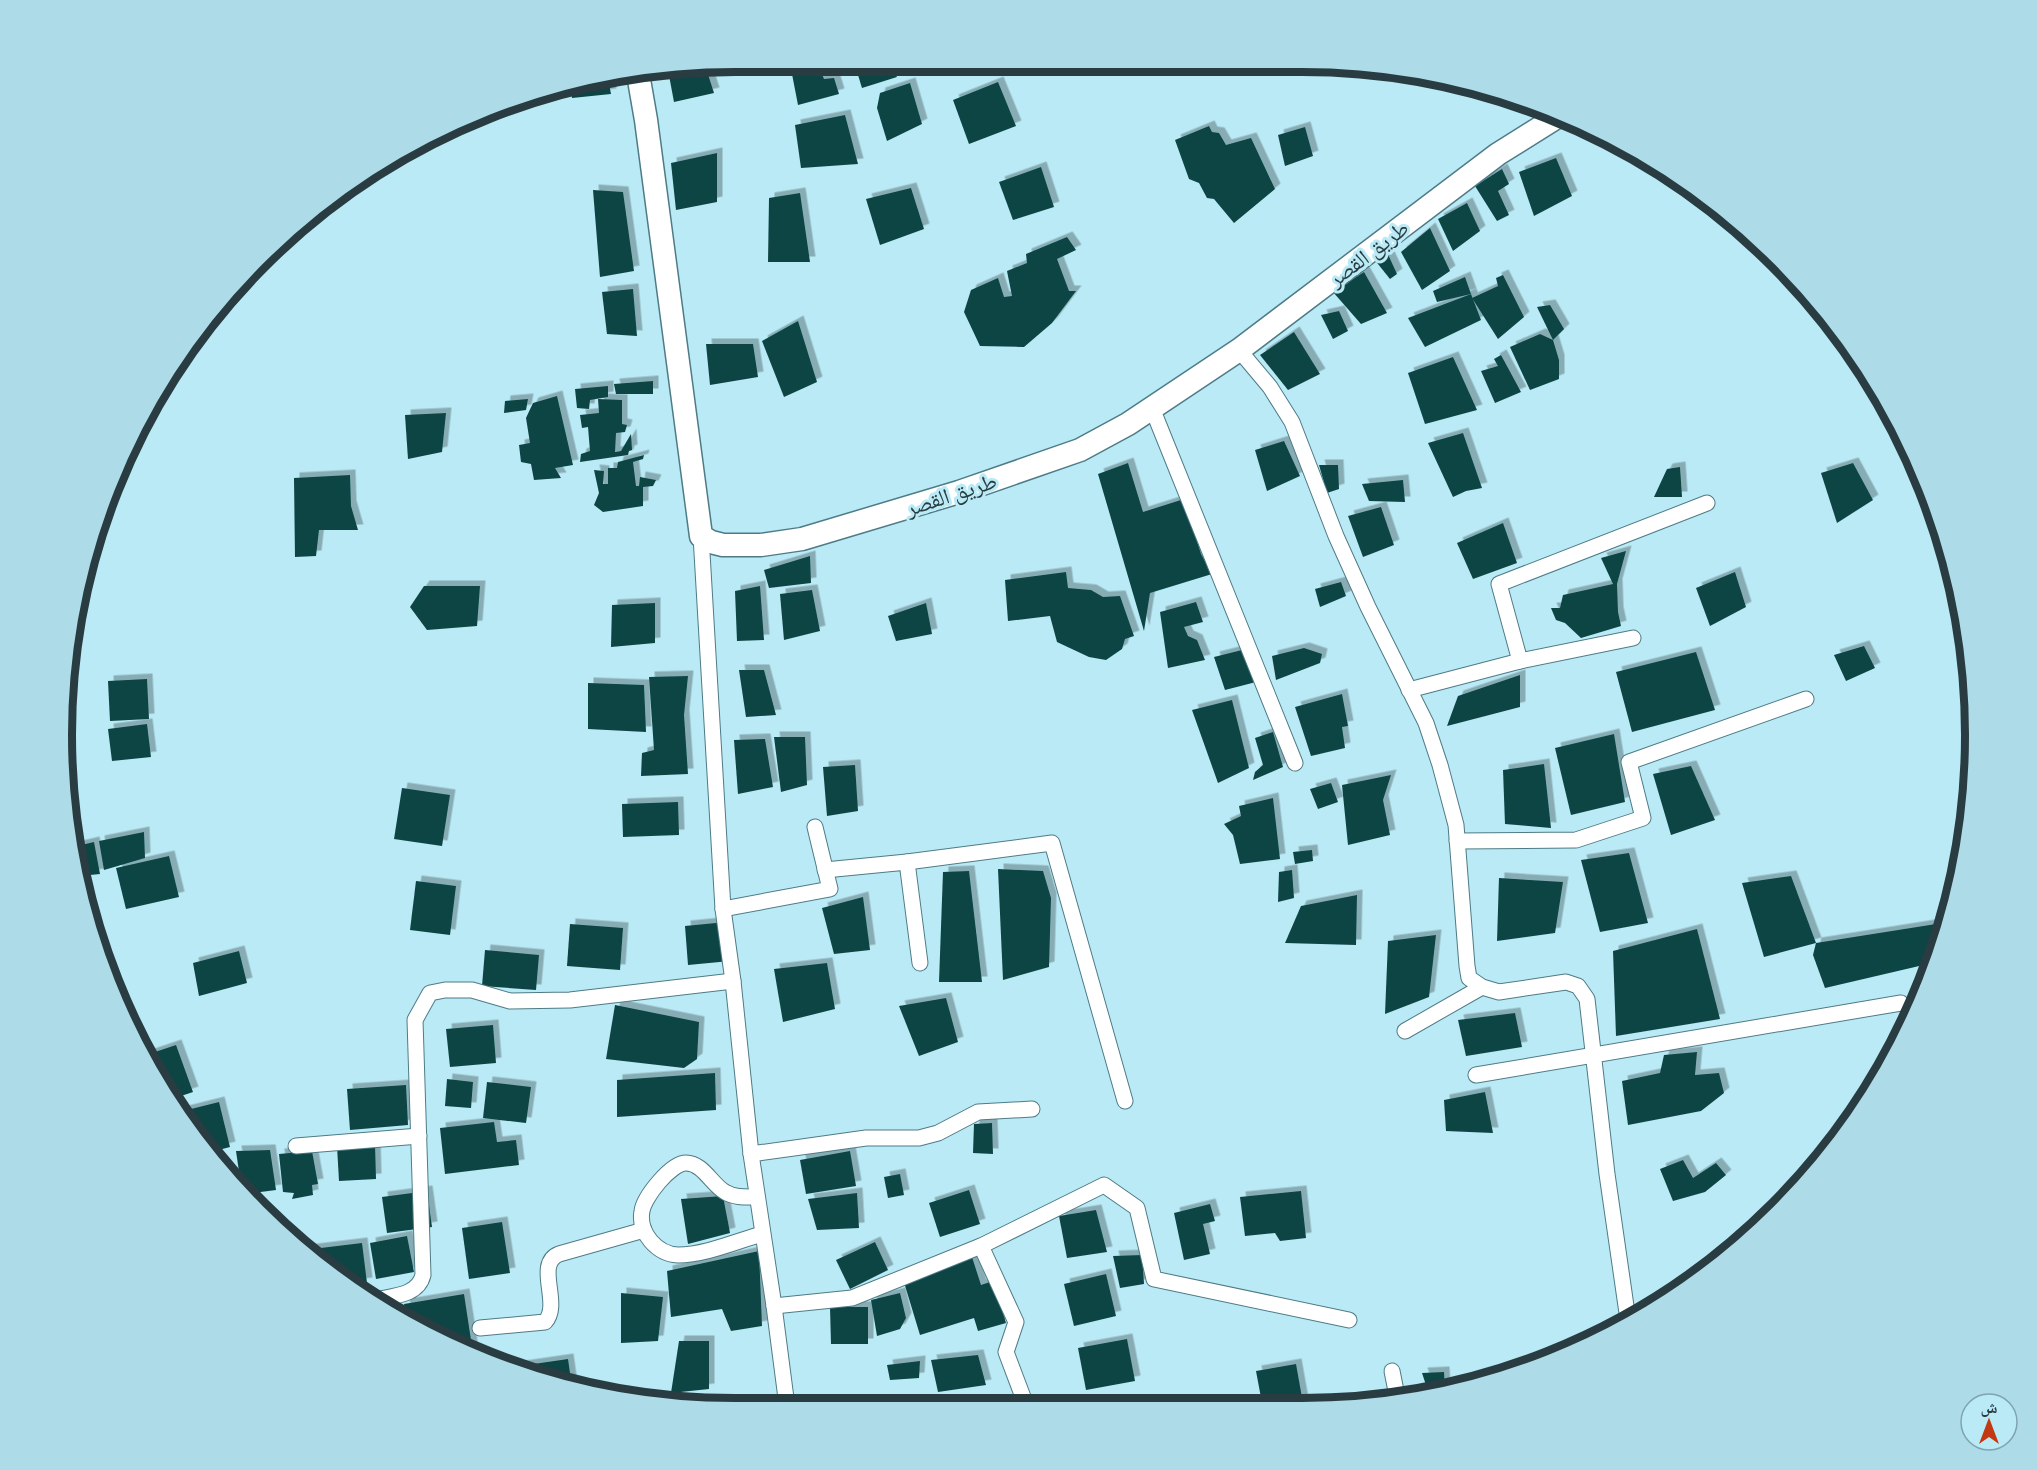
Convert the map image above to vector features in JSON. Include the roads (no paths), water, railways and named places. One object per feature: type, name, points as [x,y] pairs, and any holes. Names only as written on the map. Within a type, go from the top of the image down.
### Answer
[{"type":"street","points":[[639,80],[648,131],[701,536],[723,909],[751,1154],[786,1398]]},
{"type":"street","name":"طريق القصر","points":[[701,536],[723,545],[761,545],[802,539],[960,492],[1080,450],[1152,408],[1239,350],[1498,154],[1552,120]]},
{"type":"street","points":[[1239,350],[1270,387],[1292,422],[1336,536],[1368,607],[1426,723],[1456,825],[1469,978],[1482,987],[1499,992],[1566,982],[1578,986],[1587,999],[1607,1174],[1627,1313]]},
{"type":"street","points":[[1152,408],[1295,763]]},
{"type":"street","points":[[1520,661],[1498,584],[1707,503]]},
{"type":"street","points":[[1409,690],[1520,661],[1633,638]]},
{"type":"street","points":[[1457,841],[1576,840],[1643,818],[1629,762],[1806,699]]},
{"type":"street","points":[[723,909],[830,889],[815,827]]},
{"type":"street","points":[[825,870],[1052,843],[1125,1101]]},
{"type":"street","points":[[907,862],[920,963]]},
{"type":"street","points":[[385,1298],[410,1292],[422,1280],[415,1020],[430,993],[445,990],[472,990],[510,1001],[570,1000],[733,981]]},
{"type":"street","points":[[1405,1031],[1482,987]]},
{"type":"street","points":[[1476,1075],[1901,1003]]},
{"type":"street","points":[[751,1154],[856,1138],[919,1138],[938,1133],[978,1112],[1032,1109]]},
{"type":"street","points":[[297,1146],[419,1136]]},
{"type":"street","points":[[757,1197],[734,1196],[725,1192],[696,1165],[681,1163],[671,1168],[647,1198],[641,1213],[644,1230],[654,1245],[662,1251],[676,1255],[697,1253],[762,1234]]},
{"type":"street","points":[[774,1306],[852,1298],[981,1246],[1104,1185],[1137,1208],[1154,1279],[1349,1320]]},
{"type":"street","points":[[480,1328],[545,1322],[551,1311],[548,1268],[551,1259],[559,1254],[644,1230]]},
{"type":"street","points":[[981,1246],[1016,1322],[1006,1352],[1023,1398]]},
{"type":"street","points":[[1392,1371],[1396,1391]]}]
